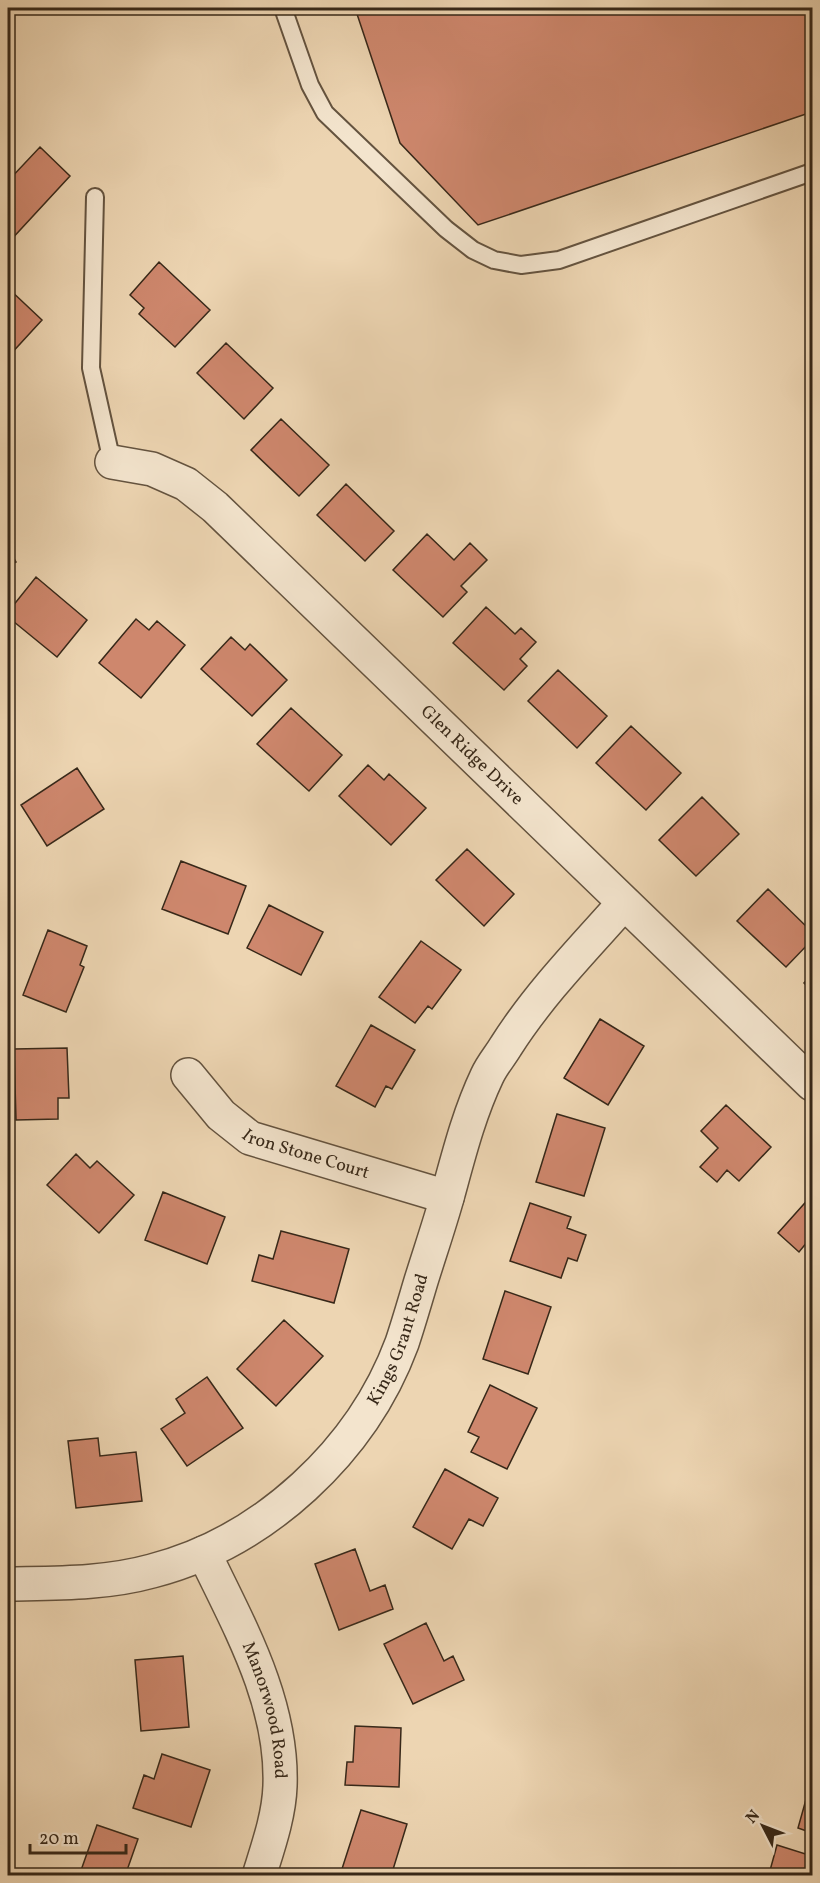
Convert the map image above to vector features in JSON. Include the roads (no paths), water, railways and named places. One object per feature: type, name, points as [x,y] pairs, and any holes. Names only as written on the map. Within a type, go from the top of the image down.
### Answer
[{"type":"street","name":"Glen Ridge Drive","points":[[112,462],[152,469],[186,484],[215,507],[813,1084]]},
{"type":"street","name":"Kings Grant Road","points":[[8,1584],[93,1582],[153,1571],[204,1553],[255,1526],[306,1485],[345,1444],[377,1397],[401,1344],[470,1115],[488,1073],[520,1023],[624,903]]},
{"type":"street","name":"Iron Stone Court","points":[[188,1075],[222,1115],[250,1138],[447,1197]]},
{"type":"street","name":"Manorwood Road","points":[[204,1553],[254,1658],[270,1703],[277,1742],[280,1786],[272,1831],[259,1875]]},
{"type":"lane","points":[[283,8],[310,85],[325,113],[446,229],[473,250],[494,260],[521,266],[559,260],[813,172]]},
{"type":"lane","points":[[95,197],[91,368],[112,462]]}]
